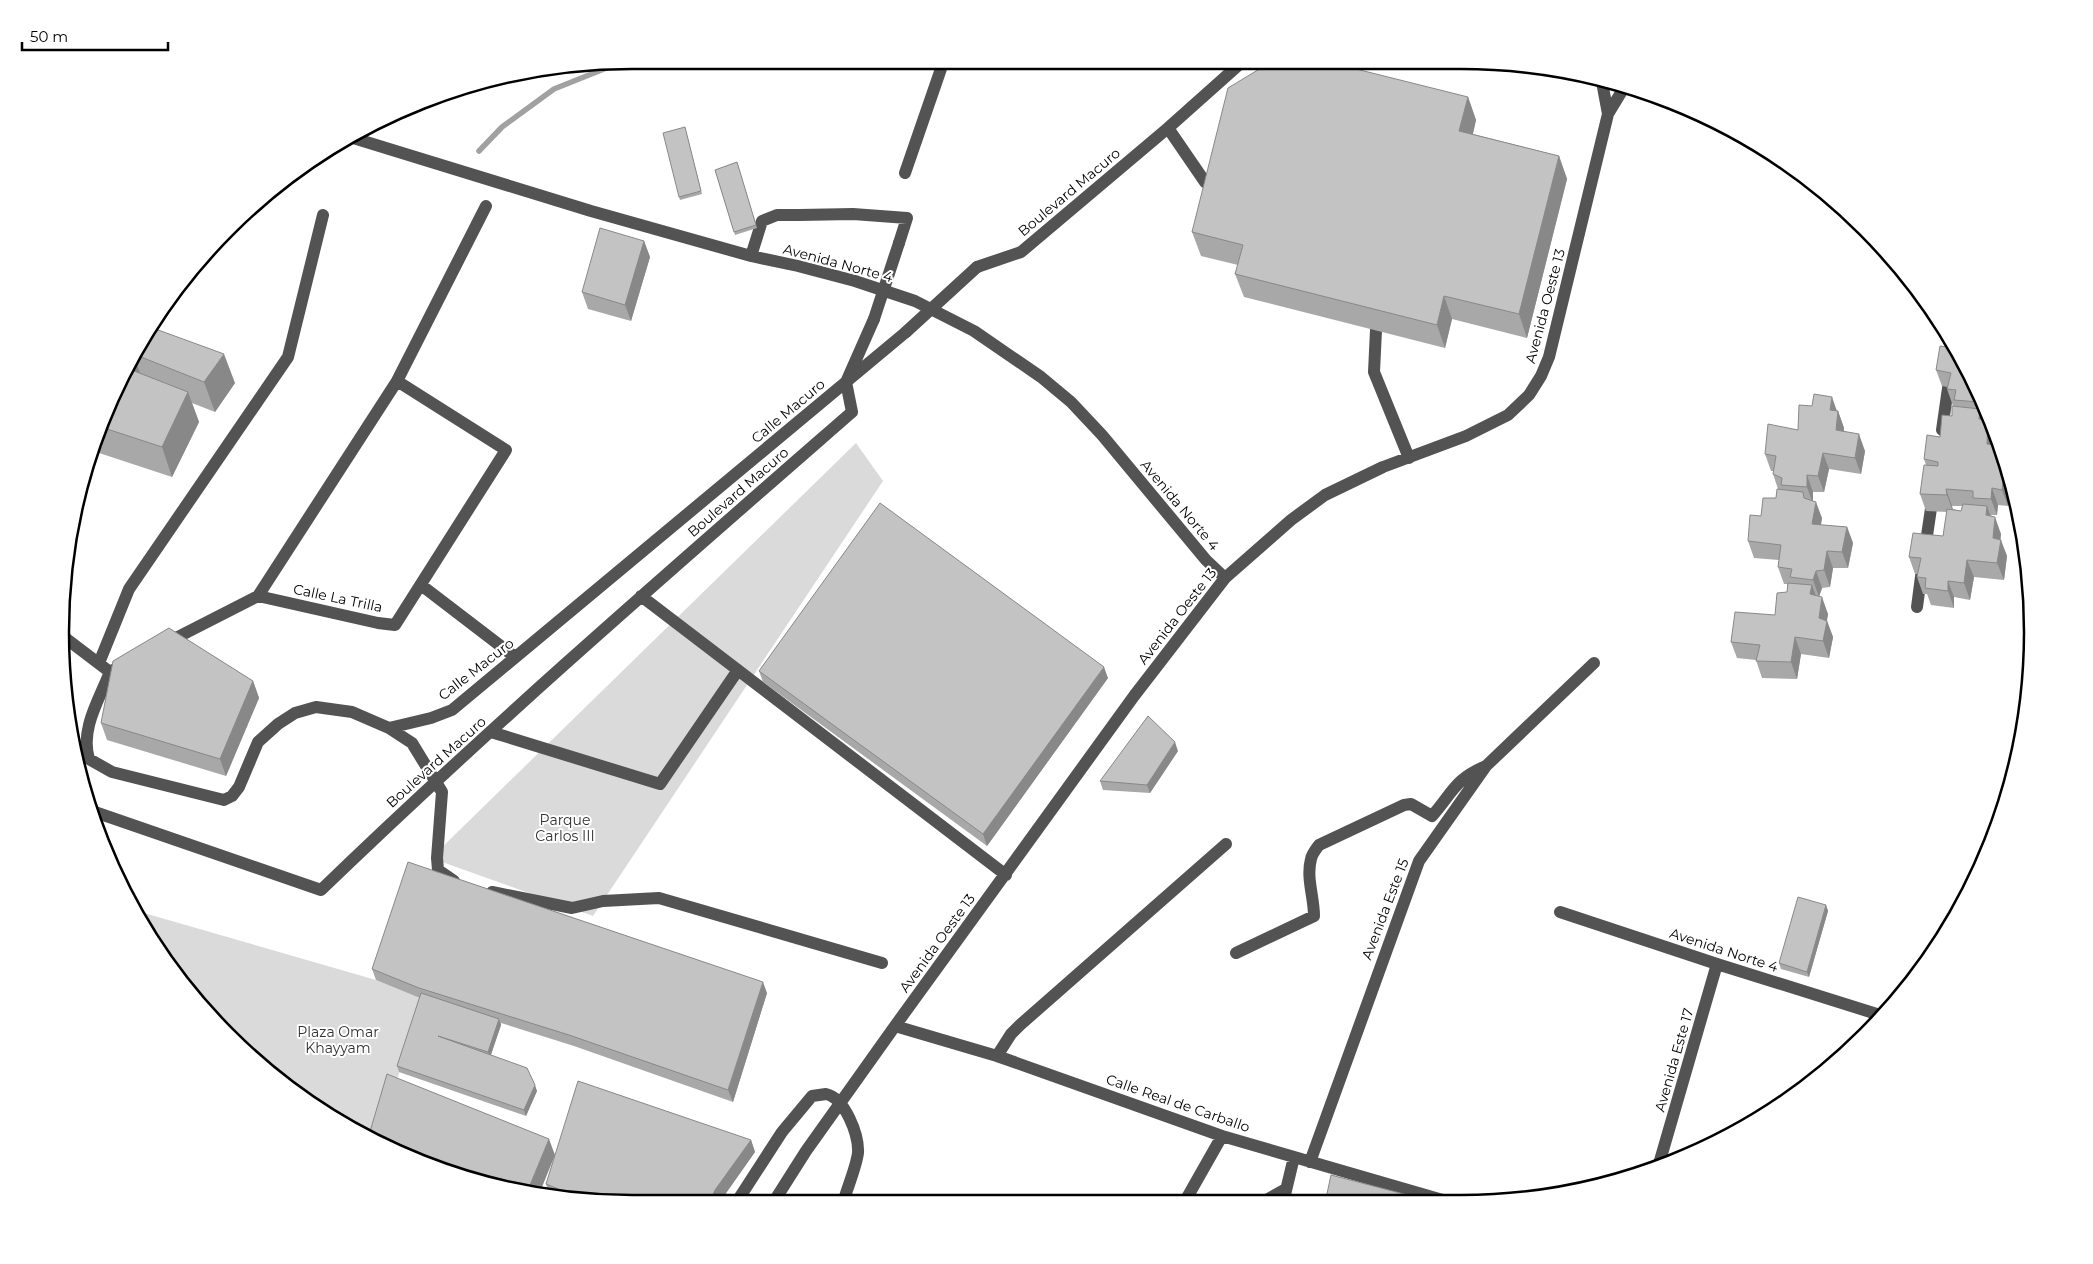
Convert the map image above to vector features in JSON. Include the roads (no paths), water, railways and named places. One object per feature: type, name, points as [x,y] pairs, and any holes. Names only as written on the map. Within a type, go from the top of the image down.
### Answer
[{"type":"street","points":[[905,173],[941,69]]},
{"type":"street","name":"Boulevard Macuro","points":[[99,814],[321,890],[436,782],[641,596],[852,412],[846,382],[906,332],[977,267],[1021,252],[1168,128],[1234,69]]},
{"type":"street","name":"Avenida Oeste 13","points":[[1603,87],[1608,114]]},
{"type":"street","name":"Avenida Oeste 13","points":[[778,1195],[806,1151],[895,1026],[1134,696],[1225,578],[1291,520],[1325,495],[1383,467],[1466,436],[1499,420],[1529,395],[1541,376],[1549,357],[1608,114],[1620,92]]},
{"type":"street","points":[[1168,128],[1205,182]]},
{"type":"street","name":"Avenida Norte 4","points":[[358,140],[750,256],[798,266],[901,295],[974,331],[1041,377],[1071,402],[1206,560],[1225,578]]},
{"type":"street","points":[[153,650],[258,596],[398,381],[486,206]]},
{"type":"street","points":[[750,256],[762,221],[777,215],[853,214],[907,218],[874,319],[846,382]]},
{"type":"street","points":[[99,663],[129,589],[288,357],[323,215]]},
{"type":"street","points":[[1376,330],[1374,372],[1409,458]]},
{"type":"street","points":[[1940,443],[1952,357]]},
{"type":"street","name":"Calle La Trilla","points":[[258,596],[378,623],[395,625],[506,450],[398,381]]},
{"type":"street","name":"Calle Macuro","points":[[389,728],[432,718],[452,710],[846,382]]},
{"type":"street","points":[[1917,607],[1934,481]]},
{"type":"street","points":[[421,585],[515,657]]},
{"type":"street","points":[[641,596],[1006,875]]},
{"type":"street","points":[[69,641],[110,672]]},
{"type":"street","points":[[127,663],[110,672],[86,731],[85,746],[89,760],[112,772],[224,800],[232,796],[239,786],[258,742],[278,724],[295,713],[316,706],[352,712],[389,728],[412,743],[442,792],[437,858],[438,870],[445,876],[473,889],[572,908],[604,901],[660,898],[882,963]]},
{"type":"street","name":"Avenida Este 15","points":[[1310,1162],[1419,861],[1486,766],[1594,663]]},
{"type":"street","points":[[491,732],[660,784],[738,670]]},
{"type":"street","points":[[1236,953],[1314,916],[1310,884],[1311,858],[1319,845],[1404,805],[1411,804],[1432,816],[1461,779],[1471,772],[1486,766]]},
{"type":"street","points":[[998,1056],[1011,1034],[1020,1025],[1226,844]]},
{"type":"street","name":"Avenida Norte 4","points":[[1560,912],[1874,1013]]},
{"type":"street","name":"Avenida Este 17","points":[[1662,1158],[1717,964]]},
{"type":"street","name":"Calle Real de Carballo","points":[[895,1026],[998,1056],[1222,1136],[1426,1195]]},
{"type":"street","points":[[741,1195],[782,1132],[812,1096],[829,1094],[841,1103],[855,1131],[858,1153],[845,1195]]},
{"type":"street","points":[[1189,1195],[1222,1136]]},
{"type":"street","points":[[1285,1195],[1294,1157]]},
{"type":"street","points":[[1275,1195],[1286,1189]]},
{"type":"waterway","points":[[479,151],[502,127],[554,89],[602,70]]},
{"type":"park label","name":"Parque Carlos III","points":[[565,828]]},
{"type":"park label","name":"Plaza Omar Khayyam","points":[[338,1040]]}]
